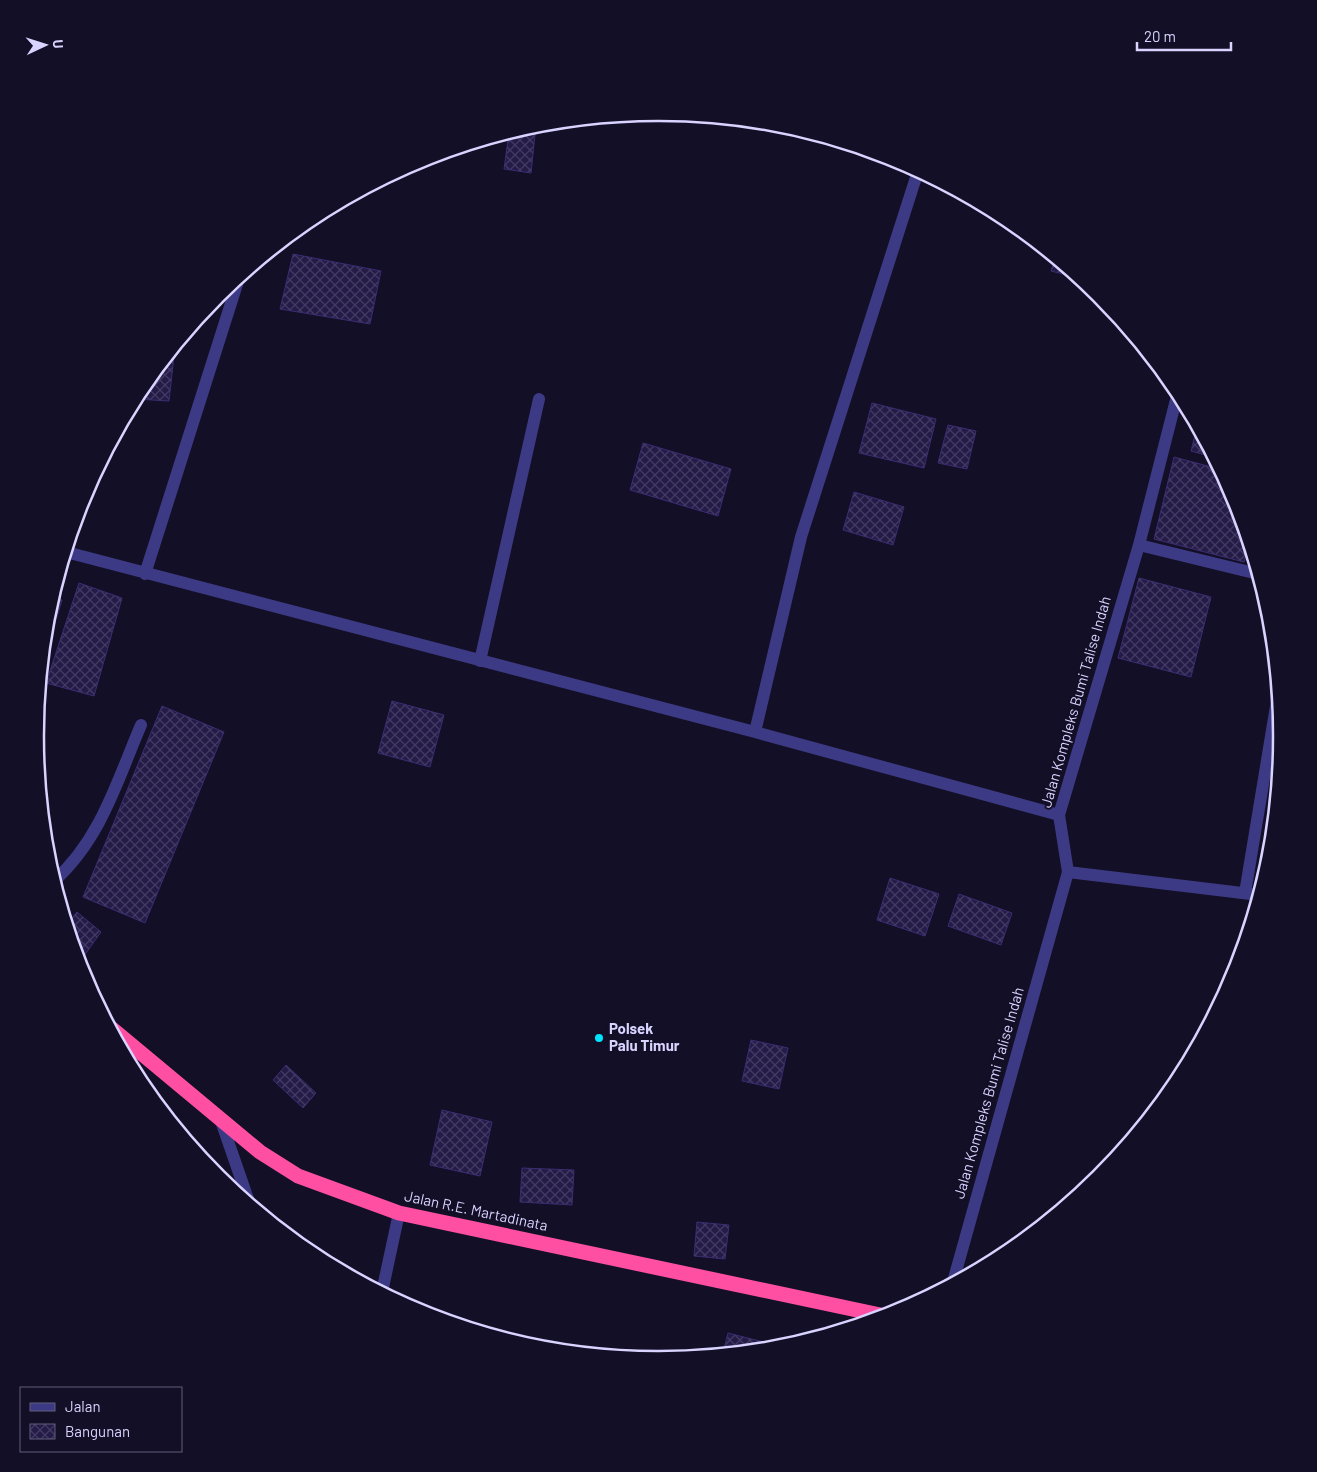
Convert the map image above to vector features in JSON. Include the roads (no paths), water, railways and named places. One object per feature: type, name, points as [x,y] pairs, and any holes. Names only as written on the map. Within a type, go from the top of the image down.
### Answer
[{"type":"highway","name":"Jalan R.E. Martadinata","points":[[123,1038],[260,1152],[298,1176],[399,1214],[870,1313]]},
{"type":"street","points":[[755,732],[801,537],[916,178]]},
{"type":"street","points":[[145,574],[234,292]]},
{"type":"street","points":[[480,661],[540,399]]},
{"type":"street","name":"Jalan Kompleks Bumi Talise Indah","points":[[954,1274],[1068,872],[1059,816],[1139,546],[1175,403]]},
{"type":"street","points":[[1139,546],[1251,572]]},
{"type":"street","points":[[72,554],[755,732],[1059,816]]},
{"type":"street","points":[[60,874],[87,846],[98,828],[141,725]]},
{"type":"street","points":[[1245,893],[1273,726]]},
{"type":"street","points":[[1068,872],[1252,894]]},
{"type":"street","points":[[219,1116],[245,1191]]},
{"type":"street","points":[[383,1285],[399,1214]]},
{"type":"place","name":"Polsek Palu Timur","points":[[599,1038]]}]
